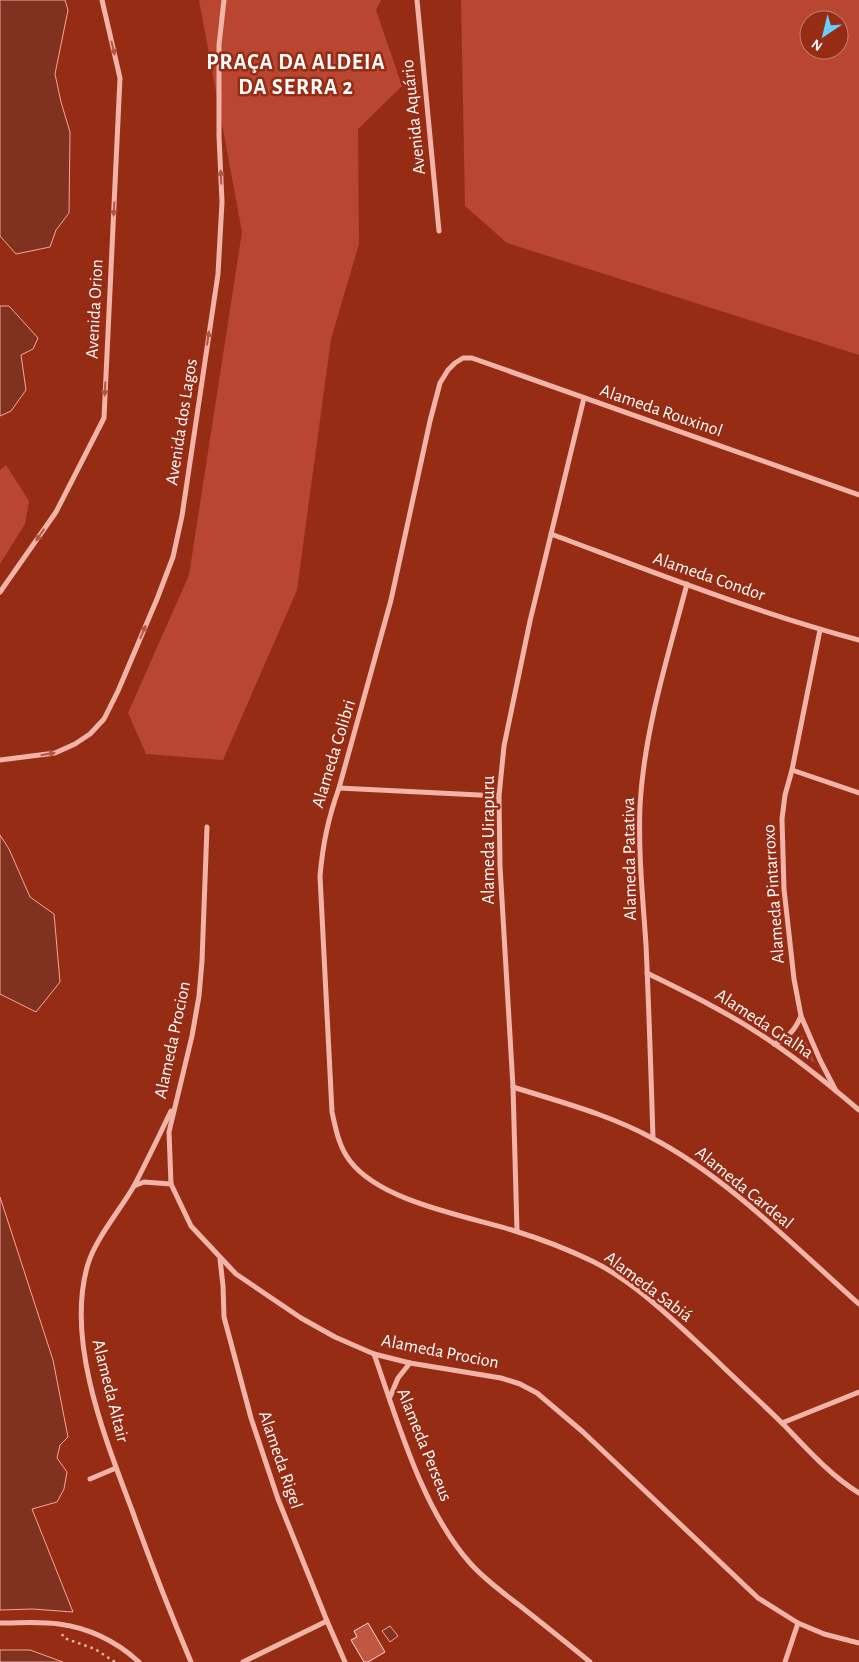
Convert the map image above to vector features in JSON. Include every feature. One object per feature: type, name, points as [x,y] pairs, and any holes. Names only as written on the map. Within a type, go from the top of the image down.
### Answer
[{"type":"street","name":"Avenida Orion","points":[[0,592],[56,512],[104,418],[120,78],[102,0]]},
{"type":"street","name":"Avenida dos Lagos","points":[[0,760],[55,753],[75,744],[90,734],[104,719],[158,599],[173,557],[182,516],[218,274],[222,202],[219,136],[219,46],[224,0]]},
{"type":"street","name":"Avenida Aquário","points":[[417,0],[439,231]]},
{"type":"street","name":"Alameda Rouxinol","points":[[455,362],[463,358],[472,358],[859,495]]},
{"type":"street","name":"Alameda Colibri","points":[[350,1161],[338,1141],[332,1112],[320,911],[320,876],[323,845],[391,600],[430,420],[440,383],[455,362]]},
{"type":"street","name":"Alameda Uirapuru","points":[[517,1231],[513,1087],[500,866],[499,796],[504,746],[530,621],[584,398]]},
{"type":"street","name":"Alameda Condor","points":[[552,534],[687,584],[820,630],[859,640]]},
{"type":"street","name":"Alameda Patativa","points":[[653,1138],[640,806],[645,765],[658,693],[687,584]]},
{"type":"street","name":"Alameda Pintarroxo","points":[[820,630],[792,770],[785,795],[782,819],[784,890],[794,979],[801,1016],[836,1091]]},
{"type":"street","points":[[792,770],[859,793]]},
{"type":"street","points":[[339,788],[499,796]]},
{"type":"street","name":"Alameda Procion","points":[[207,827],[199,996],[192,1036],[169,1132],[172,1184],[191,1226],[236,1274],[301,1318],[335,1337],[374,1354],[410,1363],[501,1378],[520,1384],[536,1393],[583,1432],[758,1598],[798,1623],[824,1634],[859,1643]]},
{"type":"street","name":"Alameda Gralha","points":[[647,973],[706,1002],[774,1044],[859,1110]]},
{"type":"street","points":[[774,1044],[784,1040],[791,1034],[801,1016]]},
{"type":"street","name":"Alameda Cardeal","points":[[513,1087],[586,1109],[653,1138],[713,1176],[859,1304]]},
{"type":"street","name":"Alameda Altair","points":[[174,1105],[134,1186],[103,1235],[89,1262],[82,1287],[80,1312],[85,1362],[100,1420],[159,1585],[191,1662]]},
{"type":"street","name":"Alameda Sabiá","points":[[350,1161],[368,1178],[392,1192],[428,1206],[517,1231],[560,1247],[594,1262],[628,1284],[666,1312],[813,1455],[859,1493]]},
{"type":"street","points":[[134,1186],[144,1182],[172,1184]]},
{"type":"street","name":"Alameda Rigel","points":[[220,1259],[224,1316],[251,1418],[278,1499],[345,1662]]},
{"type":"street","name":"Alameda Perseus","points":[[374,1354],[418,1474],[438,1516],[456,1545],[471,1564],[494,1586],[590,1662]]},
{"type":"street","points":[[390,1398],[398,1378],[410,1363]]},
{"type":"street","points":[[782,1423],[859,1392]]},
{"type":"street","points":[[90,1478],[116,1468]]},
{"type":"street","points":[[243,1662],[327,1621]]},
{"type":"street","points":[[0,1623],[58,1623],[80,1629],[103,1638],[129,1653],[139,1662]]},
{"type":"street","points":[[785,1662],[798,1623]]},
{"type":"path","points":[[58,1623],[64,1638],[96,1649],[115,1662]]},
{"type":"shaded area","points":[[0,0],[65,0],[68,10],[55,74],[70,132],[69,213],[56,230],[50,247],[16,254],[0,236]]},
{"type":"shaded area","points":[[199,0],[381,0],[376,10],[402,86],[358,129],[359,244],[331,339],[297,590],[223,760],[146,754],[128,713],[189,575],[242,232]]},
{"type":"shaded area","points":[[461,0],[859,0],[859,355],[507,243],[465,206]]},
{"type":"shaded area","points":[[0,306],[9,306],[38,338],[33,349],[21,355],[26,390],[11,411],[0,416]]},
{"type":"shaded area","points":[[6,465],[29,501],[25,524],[0,564],[0,470]]},
{"type":"shaded area","points":[[0,835],[9,849],[30,897],[54,914],[60,982],[36,1012],[0,994]]},
{"type":"shaded area","points":[[799,1035],[803,1036],[815,1063],[791,1049],[788,1044]]},
{"type":"shaded area","points":[[0,1197],[53,1360],[68,1437],[60,1445],[57,1458],[67,1472],[64,1489],[57,1502],[32,1509],[73,1612],[33,1609],[0,1610]]},
{"type":"shaded area","points":[[390,1626],[398,1636],[390,1642],[382,1631]]},
{"type":"shaded area","points":[[0,1650],[30,1650],[63,1662],[0,1662]]},
{"type":"building","points":[[368,1623],[385,1652],[368,1662],[364,1662],[351,1640],[357,1637],[354,1631]]},
{"type":"district","name":"PRAÇA DA ALDEIA DA SERRA 2","points":[[296,74]]}]
